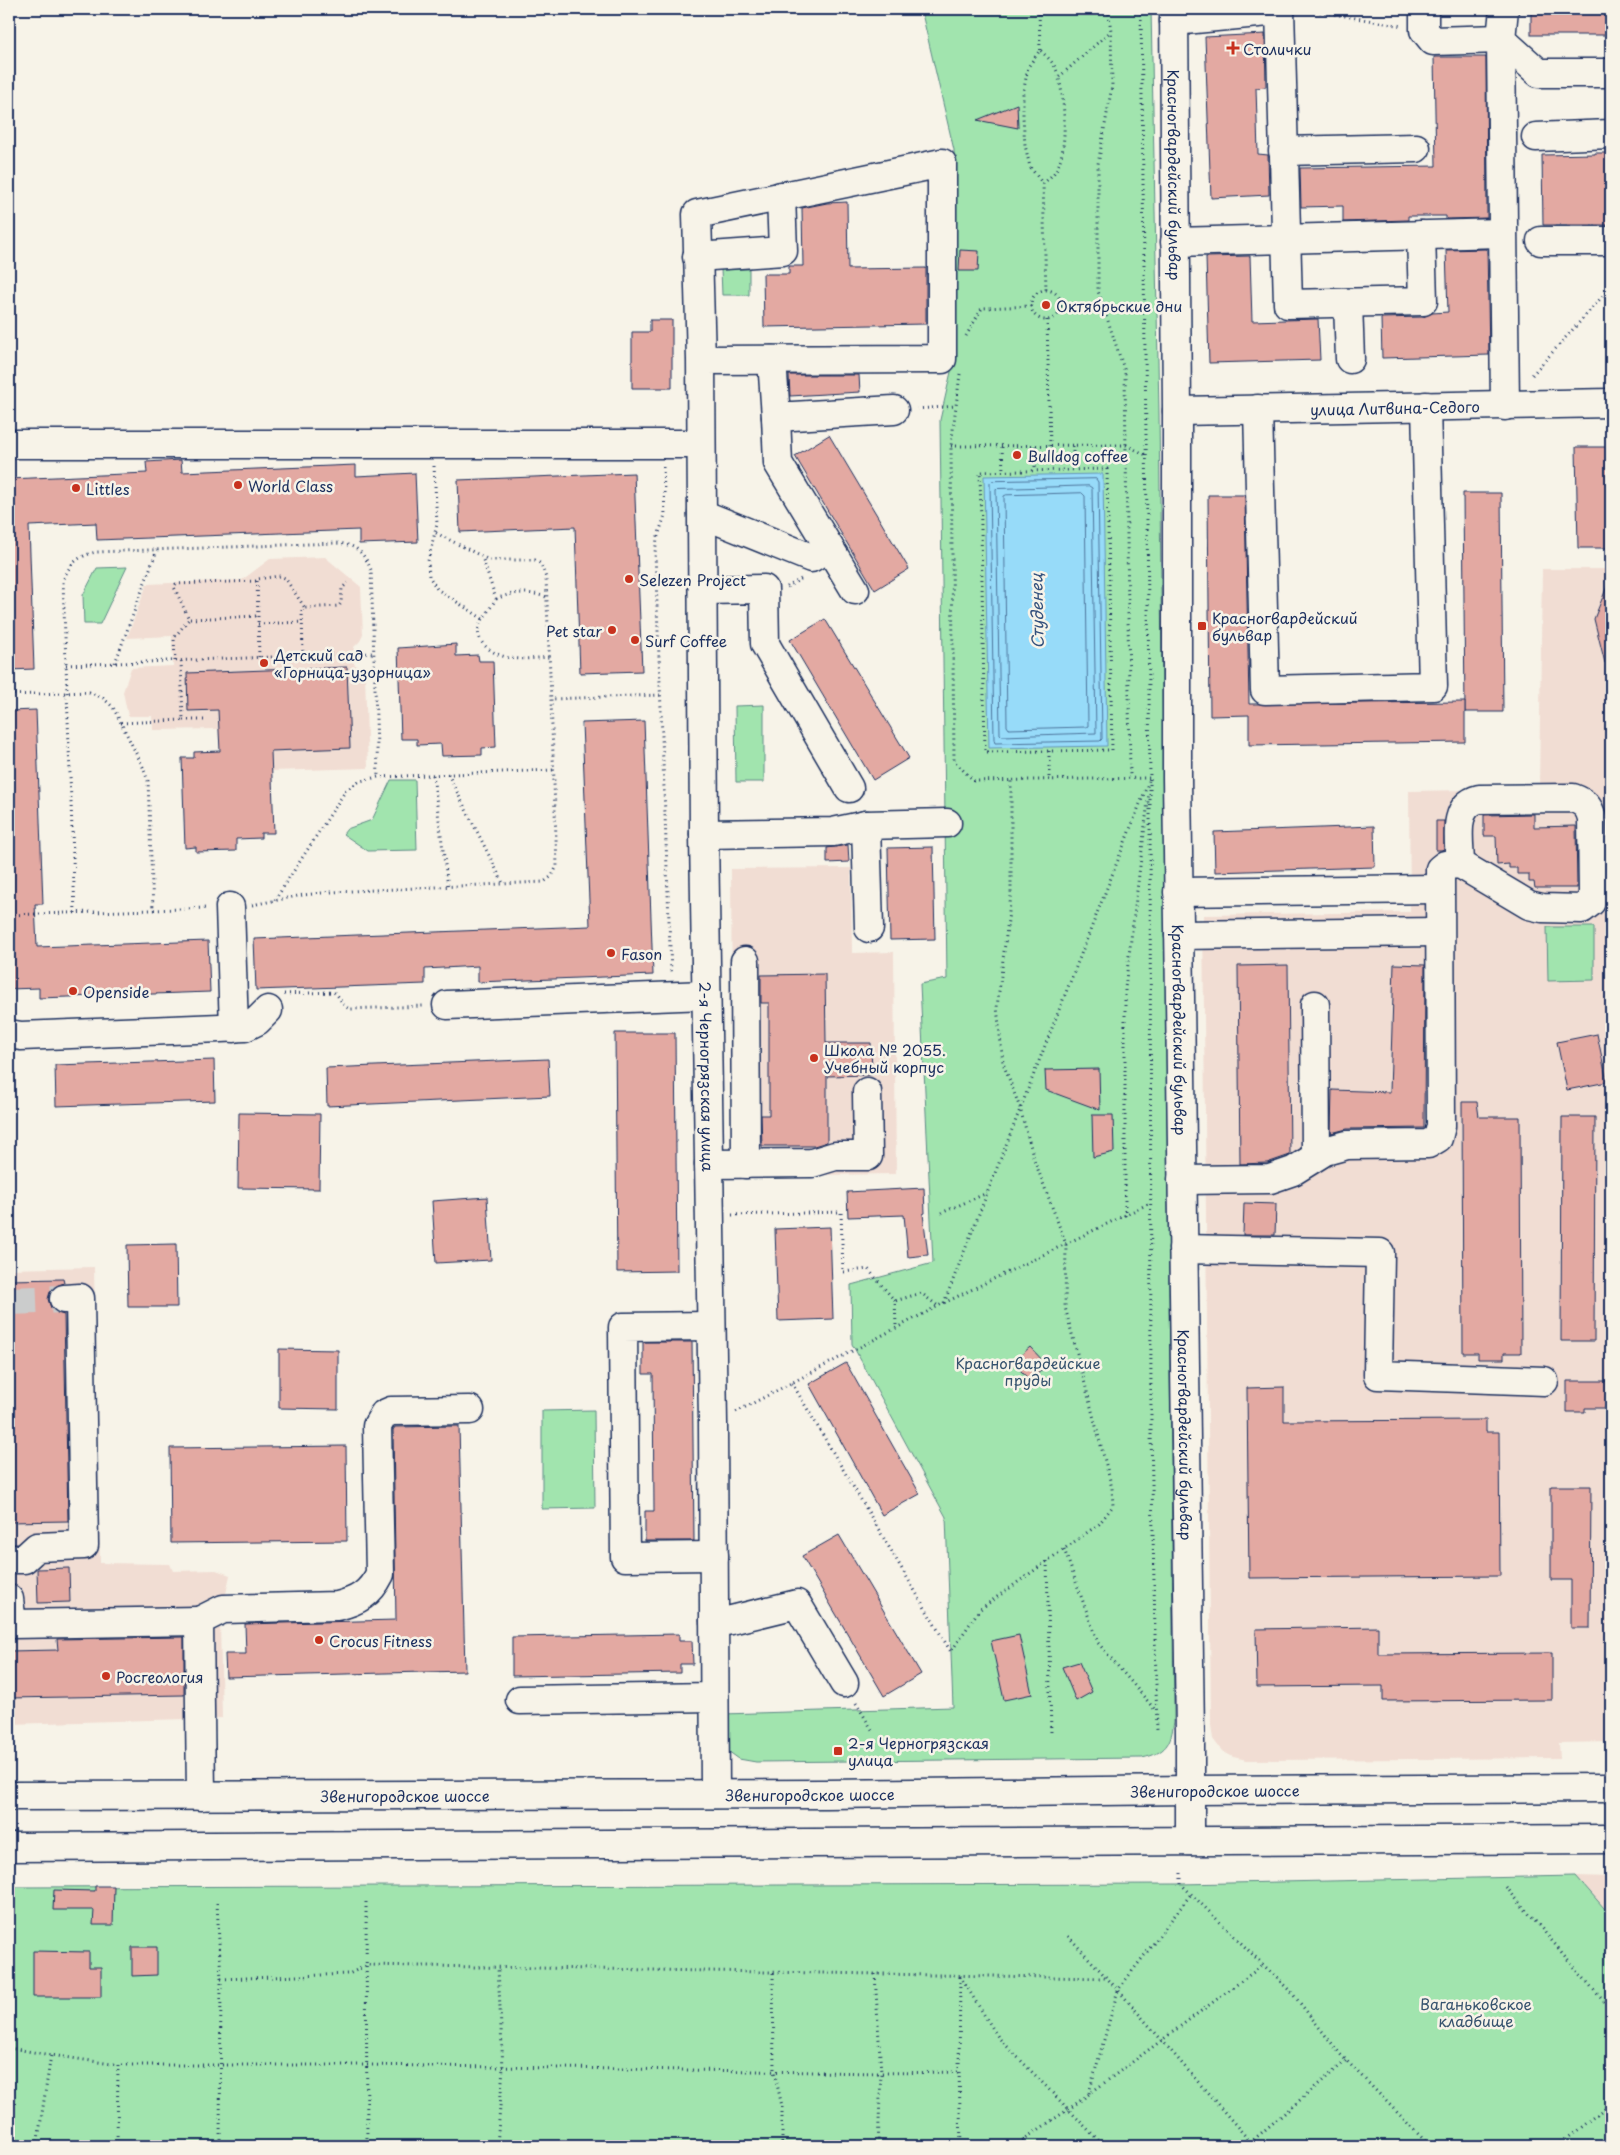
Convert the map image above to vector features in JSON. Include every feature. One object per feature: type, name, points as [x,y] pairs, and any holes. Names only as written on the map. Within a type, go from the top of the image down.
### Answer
[{"type":"street","points":[[1504,9],[1501,39],[1505,406]]},
{"type":"street","points":[[1174,15],[1288,10],[1283,151],[1288,304],[1423,301],[1421,235]]},
{"type":"street","name":"Красногвардейский бульвар","points":[[1174,15],[1178,892],[1190,1841]]},
{"type":"street","points":[[1424,20],[1433,42],[1501,39],[1538,73],[1611,73]]},
{"type":"street","points":[[1536,137],[1611,134]]},
{"type":"street","points":[[1283,151],[1416,148]]},
{"type":"street","points":[[697,257],[784,251],[780,196],[942,163],[942,359],[701,360]]},
{"type":"street","name":"2-я Черногрязская улица","points":[[715,1794],[713,1423],[704,834],[701,360],[697,214],[780,196]]},
{"type":"street","points":[[1175,242],[1502,232]]},
{"type":"street","points":[[1541,241],[1611,241]]},
{"type":"street","points":[[1348,303],[1350,359]]},
{"type":"street","points":[[772,360],[778,463],[855,590]]},
{"type":"street","name":"улица Литвина-Седого","points":[[1177,411],[1611,403]]},
{"type":"street","points":[[1258,409],[1265,690],[1433,686],[1426,406]]},
{"type":"street","points":[[776,417],[894,410]]},
{"type":"street","points":[[9,444],[701,444]]},
{"type":"street","points":[[702,514],[811,558],[829,547]]},
{"type":"street","points":[[703,590],[764,590],[765,644],[849,788]]},
{"type":"street","points":[[1182,1180],[1270,1179],[1298,1168],[1316,1155],[1333,1148],[1347,1145],[1428,1144],[1438,1138],[1441,1126],[1438,873],[1442,867],[1460,864],[1536,907],[1551,909],[1582,908],[1591,902],[1593,893],[1592,818],[1587,805],[1573,798],[1479,800],[1466,805],[1462,812],[1472,824],[1460,864]]},
{"type":"street","points":[[704,834],[833,832],[866,825],[947,823]]},
{"type":"street","points":[[866,825],[868,928]]},
{"type":"street","points":[[1178,892],[1439,889]]},
{"type":"street","points":[[230,907],[234,1028]]},
{"type":"street","points":[[1179,935],[1439,932]]},
{"type":"street","points":[[744,961],[746,1164]]},
{"type":"street","points":[[440,1005],[706,995]]},
{"type":"street","points":[[1315,1005],[1316,1155]]},
{"type":"street","points":[[9,1034],[31,1035],[245,1027],[252,1024],[268,1010]]},
{"type":"street","points":[[709,1164],[812,1163],[835,1156],[868,1156],[867,1092]]},
{"type":"street","points":[[1183,1249],[1380,1253],[1378,1375],[1544,1381]]},
{"type":"street","points":[[9,1559],[24,1559],[38,1547],[84,1545],[80,1298],[64,1299]]},
{"type":"street","points":[[711,1326],[623,1327],[625,1557],[714,1556]]},
{"type":"street","points":[[9,1599],[12,1624],[199,1621],[223,1609],[337,1606],[355,1602],[367,1594],[380,1574],[377,1426],[379,1419],[391,1411],[470,1410]]},
{"type":"street","points":[[714,1621],[727,1621],[797,1604],[844,1683]]},
{"type":"street","points":[[199,1621],[201,1796]]},
{"type":"street","points":[[520,1700],[714,1697]]},
{"type":"street","name":"Звенигородское шоссе","points":[[9,1796],[715,1794],[1611,1788]]},
{"type":"street","points":[[9,1847],[1611,1839]]},
{"type":"path","points":[[1038,9],[1040,50],[1028,67],[1022,94],[1025,145],[1030,167],[1043,184],[1046,290]]},
{"type":"path","points":[[1108,9],[1111,31],[1112,86],[1098,164],[1098,291],[1126,372],[1130,778]]},
{"type":"path","points":[[1141,9],[1148,456],[1151,1433],[1157,1732]]},
{"type":"path","points":[[1288,10],[1424,20]]},
{"type":"path","points":[[1059,78],[1111,31]]},
{"type":"path","points":[[1040,50],[1054,66],[1062,86],[1062,148],[1057,169],[1043,184]]},
{"type":"path","points":[[1532,375],[1611,288]]},
{"type":"path","points":[[1046,290],[1052,291],[1061,301],[1058,313],[1047,320],[1035,315],[1032,306],[1034,296],[1046,290]]},
{"type":"path","points":[[964,342],[982,308],[1032,306]]},
{"type":"path","points":[[1061,307],[1104,307]]},
{"type":"path","points":[[1047,320],[1050,446]]},
{"type":"path","points":[[960,369],[951,446],[954,761],[974,781],[1150,778]]},
{"type":"path","points":[[894,410],[956,406]]},
{"type":"path","points":[[434,444],[436,532],[428,560],[431,582],[437,589],[483,619]]},
{"type":"path","points":[[951,446],[1126,445],[1148,456]]},
{"type":"path","points":[[1035,446],[1035,470]]},
{"type":"path","points":[[1073,446],[1073,470]]},
{"type":"path","points":[[1002,447],[1003,471]]},
{"type":"path","points":[[663,461],[665,515],[655,552],[672,996]]},
{"type":"path","points":[[1107,469],[1112,750],[985,752],[980,472],[1035,470],[1107,469]]},
{"type":"path","points":[[9,915],[230,907],[322,892],[544,882],[555,872],[557,866],[544,569],[535,560],[493,561],[436,532]]},
{"type":"path","points":[[76,913],[63,581],[70,566],[84,555],[96,552],[336,543],[354,546],[366,557],[371,570],[378,777]]},
{"type":"path","points":[[115,663],[157,550]]},
{"type":"path","points":[[482,557],[496,599]]},
{"type":"path","points":[[189,619],[174,587],[176,584],[256,581],[260,577],[284,577],[305,608]]},
{"type":"path","points":[[256,581],[259,658]]},
{"type":"path","points":[[305,608],[339,606],[342,601],[342,588],[348,583]]},
{"type":"path","points":[[546,597],[518,593],[496,599],[478,626],[478,636],[484,644],[501,655],[515,659],[549,657]]},
{"type":"path","points":[[303,656],[302,611],[305,608]]},
{"type":"path","points":[[175,661],[174,638],[189,619],[257,616]]},
{"type":"path","points":[[258,624],[302,622]]},
{"type":"path","points":[[66,665],[374,653]]},
{"type":"path","points":[[181,661],[183,720]]},
{"type":"path","points":[[9,695],[89,692],[103,698],[113,707],[143,766],[148,781],[153,910]]},
{"type":"path","points":[[551,700],[660,695]]},
{"type":"path","points":[[121,723],[208,720]]},
{"type":"path","points":[[1049,750],[1049,781]]},
{"type":"path","points":[[274,901],[346,790],[360,781],[378,777],[553,770]]},
{"type":"path","points":[[433,774],[448,887]]},
{"type":"path","points":[[448,774],[504,885]]},
{"type":"path","points":[[944,1303],[1150,778]]},
{"type":"path","points":[[1125,1216],[1125,988],[1150,778]]},
{"type":"path","points":[[792,1382],[951,1652],[979,1610],[1099,1524],[1113,1506],[1112,1488],[1100,1435],[1065,1307],[1066,1244],[1034,1159],[1020,1108],[1003,1063],[997,1007],[1011,896],[1011,781]]},
{"type":"path","points":[[268,1010],[271,1003],[282,995],[318,992],[333,992],[344,1006],[350,1009],[440,1005]]},
{"type":"path","points":[[941,1212],[987,1193]]},
{"type":"path","points":[[713,1423],[938,1306],[1150,1203]]},
{"type":"path","points":[[724,1215],[841,1212],[842,1272],[868,1269],[895,1301],[896,1325]]},
{"type":"path","points":[[895,1301],[921,1293],[938,1306]]},
{"type":"path","points":[[1064,1549],[1098,1643],[1157,1712]]},
{"type":"path","points":[[1047,1561],[1051,1732]]},
{"type":"path","points":[[844,1683],[874,1733]]},
{"type":"path","points":[[1181,1873],[1181,1884],[1292,1993],[1346,2060],[1430,2146]]},
{"type":"path","points":[[1506,1887],[1611,2010]]},
{"type":"path","points":[[1089,2094],[1118,1990],[1191,1894]]},
{"type":"path","points":[[217,1902],[221,1979],[220,2146]]},
{"type":"path","points":[[366,1902],[367,2146]]},
{"type":"path","points":[[1068,1936],[1118,1990],[1254,2146]]},
{"type":"path","points":[[221,1979],[349,1974],[367,1965],[1105,1978]]},
{"type":"path","points":[[1014,2146],[1069,2109],[1263,1965]]},
{"type":"path","points":[[497,2146],[503,2068],[498,1968]]},
{"type":"path","points":[[773,1973],[774,2071],[782,2106],[782,2146]]},
{"type":"path","points":[[875,1974],[881,2073],[878,2146]]},
{"type":"path","points":[[960,1976],[959,2072],[961,2146]]},
{"type":"path","points":[[960,1976],[998,2037],[1104,2146]]},
{"type":"path","points":[[9,2048],[118,2065],[366,2065],[881,2073],[959,2072]]},
{"type":"path","points":[[37,2146],[51,2056]]},
{"type":"path","points":[[1246,2146],[1346,2060]]},
{"type":"path","points":[[117,2146],[118,2065]]},
{"type":"path","points":[[1557,2146],[1611,2103]]},
{"type":"shaded area","name":"Детский сад «Горница-узорница»","points":[[325,557],[361,587],[363,635],[354,647],[354,664],[362,669],[365,675],[368,768],[272,771],[271,746],[255,740],[219,741],[218,729],[153,730],[152,716],[128,716],[123,692],[131,668],[173,666],[172,636],[127,638],[147,584],[242,580],[270,559]]},
{"type":"shaded area","points":[[1542,569],[1611,569],[1611,1742],[1559,1743],[1560,1758],[1247,1760],[1233,1757],[1222,1751],[1213,1739],[1211,1725],[1203,915],[1410,912],[1409,791],[1539,789]]},
{"type":"shaded area","name":"Школа № 2055. Учебный корпус","points":[[851,868],[852,953],[894,952],[896,1174],[733,1176],[731,869]]},
{"type":"shaded area","points":[[94,1267],[100,1563],[170,1564],[173,1571],[216,1570],[230,1575],[220,1622],[222,1718],[9,1724],[9,1269]]},
{"type":"shaded area","points":[[1576,1876],[1611,1877],[1611,1916]]},
{"type":"green space","name":"Красногвардейские пруды","points":[[921,9],[1151,9],[1159,412],[1174,1721],[1171,1736],[1166,1746],[1157,1753],[1142,1758],[756,1762],[739,1759],[728,1751],[723,1714],[953,1707],[946,1517],[852,1344],[851,1285],[933,1263],[920,984],[947,979],[940,420],[953,363],[954,150]]},
{"type":"green space","points":[[721,269],[749,269],[749,295],[722,295]]},
{"type":"green space","points":[[127,567],[100,624],[84,624],[83,595],[97,568]]},
{"type":"green space","points":[[764,705],[764,782],[736,782],[735,706]]},
{"type":"green space","points":[[391,780],[415,780],[417,850],[368,851],[343,834],[347,829],[372,820]]},
{"type":"green space","points":[[1547,927],[1594,927],[1594,980],[1548,981]]},
{"type":"green space","points":[[594,1410],[595,1508],[542,1509],[542,1411]]},
{"type":"green space","name":"Ваганьковское кладбище","points":[[1576,1876],[1611,1916],[1611,2146],[9,2146],[9,1887],[1181,1884]]},
{"type":"water","name":"Студенец","points":[[1103,474],[1107,746],[989,748],[984,476]]},
{"type":"building","points":[[1531,9],[1611,9],[1611,35],[1531,35]]},
{"type":"building","points":[[1265,34],[1266,87],[1256,88],[1258,154],[1268,155],[1269,195],[1211,198],[1205,37]]},
{"type":"building","points":[[1434,57],[1486,57],[1487,218],[1446,219],[1446,216],[1408,216],[1408,220],[1343,222],[1343,206],[1301,207],[1300,168],[1436,166]]},
{"type":"building","points":[[1017,104],[1018,128],[977,120]]},
{"type":"building","points":[[1611,153],[1611,225],[1543,225],[1542,155]]},
{"type":"building","points":[[847,202],[848,269],[926,268],[926,324],[764,327],[763,274],[789,274],[789,266],[803,266],[802,208],[827,203]]},
{"type":"building","points":[[1487,249],[1489,355],[1382,358],[1381,318],[1423,317],[1432,313],[1448,312],[1446,250]]},
{"type":"building","points":[[960,250],[979,251],[978,271],[959,271]]},
{"type":"building","points":[[1250,256],[1252,321],[1318,319],[1320,360],[1209,363],[1206,257]]},
{"type":"building","points":[[650,320],[672,320],[672,388],[632,388],[632,332],[650,332]]},
{"type":"building","points":[[789,375],[859,375],[860,392],[790,396]]},
{"type":"building","points":[[829,435],[909,569],[875,590],[795,456]]},
{"type":"building","points":[[1576,447],[1611,447],[1611,548],[1578,548]]},
{"type":"building","points":[[181,460],[182,472],[356,465],[356,476],[415,473],[418,542],[359,544],[359,530],[97,540],[96,523],[29,526],[34,669],[9,670],[9,479],[147,473],[146,462]]},
{"type":"building","points":[[634,473],[642,671],[580,673],[575,527],[460,532],[458,480]]},
{"type":"building","points":[[1463,493],[1501,493],[1503,712],[1465,712]]},
{"type":"building","points":[[1208,495],[1245,495],[1249,704],[1465,702],[1465,742],[1249,745],[1249,715],[1210,716]]},
{"type":"building","points":[[1610,579],[1611,662],[1605,663],[1594,619]]},
{"type":"building","points":[[825,619],[909,758],[873,780],[790,640]]},
{"type":"building","points":[[456,644],[456,656],[478,655],[479,661],[493,661],[496,747],[482,748],[482,755],[442,756],[441,744],[417,745],[417,739],[401,739],[398,648]]},
{"type":"building","points":[[347,667],[350,748],[271,751],[274,833],[261,833],[261,838],[236,839],[236,851],[196,852],[196,847],[185,848],[182,758],[194,758],[194,752],[220,751],[218,710],[188,711],[187,673]]},
{"type":"building","points":[[36,710],[43,904],[35,904],[37,947],[208,941],[210,992],[39,998],[39,988],[9,989],[9,711]]},
{"type":"building","points":[[644,721],[653,975],[478,982],[478,966],[425,969],[425,984],[256,990],[254,939],[590,926],[582,723]]},
{"type":"building","points":[[1534,814],[1534,827],[1576,826],[1577,888],[1535,888],[1534,882],[1529,882],[1529,874],[1517,874],[1517,868],[1509,868],[1509,864],[1497,865],[1496,836],[1484,836],[1484,815]]},
{"type":"building","points":[[1436,821],[1444,821],[1444,849],[1441,850],[1436,850]]},
{"type":"building","points":[[1374,826],[1375,867],[1215,872],[1214,832]]},
{"type":"building","points":[[848,845],[849,862],[827,863],[827,848]]},
{"type":"building","points":[[933,847],[935,939],[890,940],[888,848]]},
{"type":"building","points":[[1394,964],[1425,965],[1424,1128],[1347,1129],[1331,1133],[1332,1090],[1390,1092]]},
{"type":"building","points":[[1288,965],[1290,1155],[1267,1163],[1240,1164],[1238,966]]},
{"type":"building","points":[[825,974],[826,1043],[871,1043],[872,1075],[827,1076],[827,1142],[814,1146],[762,1146],[761,1115],[769,1115],[769,1003],[761,1003],[761,975]]},
{"type":"building","points":[[615,1033],[675,1033],[677,1271],[617,1272]]},
{"type":"building","points":[[1597,1034],[1607,1082],[1567,1090],[1557,1042]]},
{"type":"building","points":[[548,1059],[550,1096],[327,1106],[326,1068]]},
{"type":"building","points":[[214,1060],[215,1101],[56,1106],[55,1065]]},
{"type":"building","points":[[1099,1069],[1100,1110],[1046,1090],[1045,1070]]},
{"type":"building","points":[[1462,1102],[1477,1102],[1479,1117],[1520,1117],[1521,1353],[1504,1353],[1504,1359],[1478,1359],[1478,1353],[1463,1353]]},
{"type":"building","points":[[239,1113],[320,1114],[319,1189],[238,1188]]},
{"type":"building","points":[[1092,1115],[1113,1115],[1114,1152],[1093,1157]]},
{"type":"building","points":[[1562,1117],[1595,1117],[1594,1341],[1561,1341]]},
{"type":"building","points":[[924,1188],[925,1213],[923,1214],[928,1255],[908,1257],[904,1215],[848,1217],[847,1192]]},
{"type":"building","points":[[487,1197],[491,1260],[436,1263],[432,1201]]},
{"type":"building","points":[[1244,1203],[1276,1204],[1275,1235],[1243,1235]]},
{"type":"building","points":[[830,1227],[833,1319],[778,1321],[775,1229]]},
{"type":"building","points":[[176,1244],[177,1307],[128,1307],[127,1245]]},
{"type":"building","points":[[63,1279],[64,1283],[56,1286],[50,1292],[48,1299],[51,1308],[57,1313],[64,1315],[68,1521],[9,1522],[9,1280]]},
{"type":"building","points":[[643,1342],[692,1342],[694,1541],[645,1541],[645,1511],[654,1511],[653,1374],[643,1374]]},
{"type":"building","points":[[1030,1347],[1047,1365],[1030,1381],[1013,1362]]},
{"type":"building","points":[[279,1349],[338,1350],[338,1409],[279,1408]]},
{"type":"building","points":[[846,1363],[920,1494],[882,1515],[809,1384]]},
{"type":"building","points":[[1567,1381],[1611,1381],[1611,1408],[1585,1408],[1585,1412],[1567,1412]]},
{"type":"building","points":[[1284,1387],[1284,1421],[1486,1420],[1486,1432],[1499,1432],[1500,1576],[1249,1578],[1247,1388]]},
{"type":"building","points":[[459,1426],[465,1671],[226,1677],[225,1654],[246,1654],[245,1624],[396,1620],[393,1430],[395,1427]]},
{"type":"building","points":[[346,1446],[347,1541],[171,1543],[170,1448]]},
{"type":"building","points":[[1551,1486],[1591,1486],[1590,1628],[1571,1628],[1571,1580],[1551,1580]]},
{"type":"building","points":[[839,1535],[921,1674],[884,1696],[802,1556]]},
{"type":"building","points":[[69,1568],[70,1602],[38,1603],[37,1569]]},
{"type":"building","points":[[1378,1627],[1378,1654],[1552,1653],[1552,1700],[1383,1701],[1383,1686],[1257,1687],[1256,1629]]},
{"type":"building","points":[[679,1634],[679,1641],[692,1641],[693,1664],[680,1664],[680,1673],[512,1676],[512,1637]]},
{"type":"building","points":[[1019,1635],[1032,1694],[1004,1700],[991,1641]]},
{"type":"building","points":[[184,1637],[184,1695],[9,1698],[9,1651],[58,1650],[57,1639]]},
{"type":"building","points":[[1079,1662],[1092,1692],[1076,1701],[1062,1667]]},
{"type":"building","points":[[95,1886],[114,1886],[113,1925],[93,1925],[94,1910],[53,1910],[54,1890],[95,1891]]},
{"type":"building","points":[[132,1947],[157,1947],[157,1975],[132,1976]]},
{"type":"building","points":[[33,1951],[89,1952],[89,1967],[101,1967],[101,1997],[33,1997]]},
{"type":"tunnel","points":[[9,1301],[64,1299]]},
{"type":"place","name":"Столички","points":[[1233,48]]},
{"type":"place","name":"Октябрьские дни","points":[[1046,305]]},
{"type":"place","name":"Bulldog coffee","points":[[1017,455]]},
{"type":"place","name":"World Class","points":[[238,485]]},
{"type":"place","name":"Littles","points":[[76,488]]},
{"type":"place","name":"Selezen Project","points":[[629,579]]},
{"type":"place","name":"Красногвардейский бульвар","points":[[1202,626]]},
{"type":"place","name":"Pet star","points":[[612,630]]},
{"type":"place","name":"Surf Coffee","points":[[635,640]]},
{"type":"place","name":"Детский сад «Горница-узорница»","points":[[264,663]]},
{"type":"place","name":"Fason","points":[[611,953]]},
{"type":"place","name":"Openside","points":[[73,991]]},
{"type":"place","name":"Школа № 2055. Учебный корпус","points":[[814,1058]]},
{"type":"place","name":"Crocus Fitness","points":[[319,1640]]},
{"type":"place","name":"Росгеология","points":[[106,1676]]},
{"type":"place","name":"2-я Черногрязская улица","points":[[838,1751]]}]
